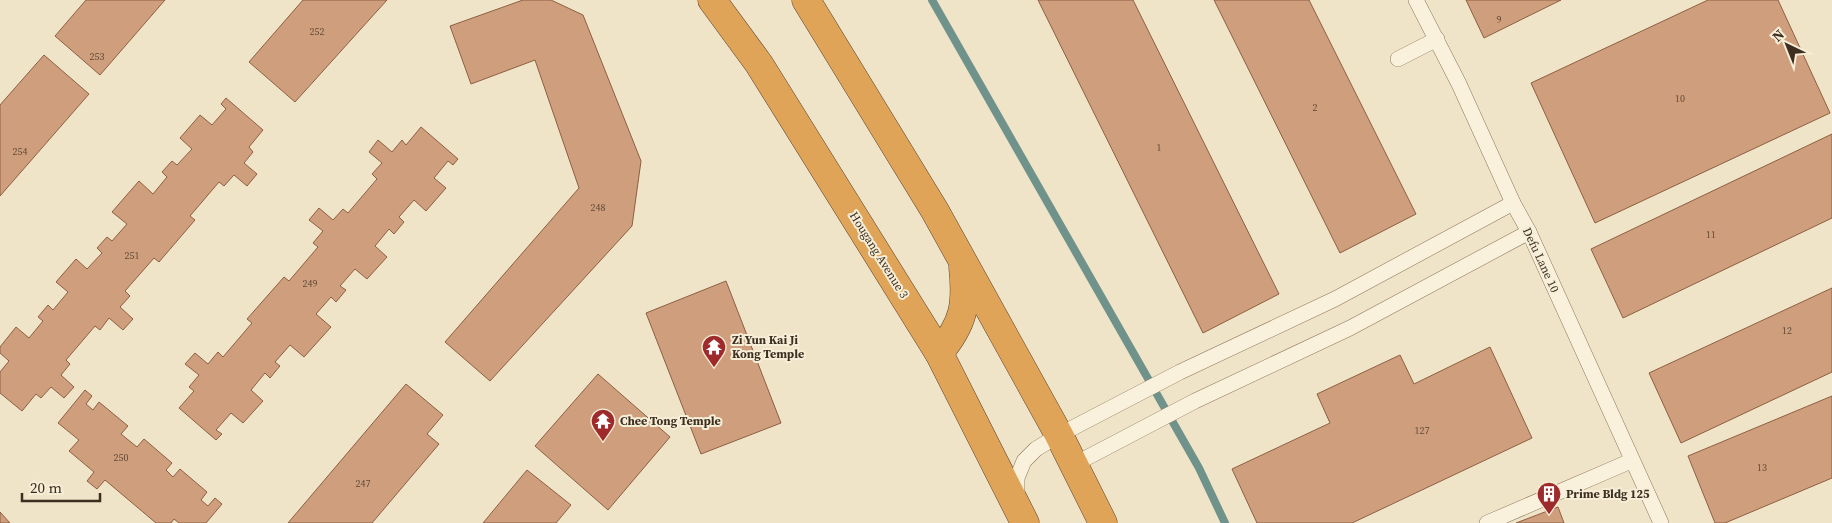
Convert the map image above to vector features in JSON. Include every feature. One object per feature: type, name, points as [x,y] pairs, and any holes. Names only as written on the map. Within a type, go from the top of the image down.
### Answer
[{"type":"highway","name":"Hougang Avenue 3","points":[[712,0],[759,64],[939,353],[1021,514]]},
{"type":"highway","points":[[806,0],[931,204],[1059,435],[1103,523]]},
{"type":"highway","points":[[939,353],[953,336],[962,319],[966,294],[962,260]]},
{"type":"lane","name":"Defu Lane 10","points":[[1416,0],[1529,232],[1660,523]]},
{"type":"lane","points":[[1398,59],[1436,39]]},
{"type":"lane","points":[[1021,514],[1017,478],[1024,461],[1036,449],[1059,435],[1180,372],[1335,299],[1514,203]]},
{"type":"lane","points":[[1073,465],[1195,401],[1350,328],[1529,232]]},
{"type":"lane","points":[[1487,523],[1631,461]]},
{"type":"building","points":[[86,0],[165,0],[100,75],[55,36]]},
{"type":"building","points":[[303,0],[387,0],[295,102],[249,62]]},
{"type":"building","points":[[523,0],[551,0],[583,15],[641,161],[632,226],[490,381],[445,342],[579,188],[535,60],[471,84],[450,26]]},
{"type":"building","points":[[1038,0],[1133,0],[1279,294],[1203,333]]},
{"type":"building","points":[[1214,0],[1309,0],[1416,214],[1340,253]]},
{"type":"building","points":[[1466,0],[1561,0],[1484,38]]},
{"type":"building","points":[[1708,0],[1778,0],[1830,113],[1595,223],[1531,83]]},
{"type":"building","points":[[44,55],[89,94],[0,196],[0,105]]},
{"type":"building","points":[[226,98],[263,130],[249,147],[253,152],[244,163],[257,174],[247,186],[234,175],[224,186],[219,182],[190,216],[195,220],[159,262],[154,258],[125,291],[130,296],[120,307],[133,319],[123,330],[109,318],[100,330],[95,326],[66,360],[70,364],[61,375],[74,387],[64,398],[51,387],[41,398],[36,394],[22,411],[0,393],[0,372],[9,361],[0,353],[0,347],[16,327],[29,338],[43,321],[38,317],[48,305],[53,310],[68,292],[56,282],[76,259],[87,269],[102,253],[97,248],[107,237],[112,241],[127,224],[112,212],[139,181],[153,194],[167,177],[162,172],[172,161],[177,165],[192,149],[180,138],[200,115],[212,125],[226,109],[221,104]]},
{"type":"building","points":[[421,127],[458,159],[453,165],[448,161],[434,178],[446,188],[426,211],[414,200],[399,217],[404,222],[394,234],[389,229],[375,246],[387,257],[367,279],[355,269],[340,286],[346,290],[336,302],[331,297],[316,314],[331,327],[304,357],[290,345],[275,362],[280,366],[270,378],[265,373],[251,390],[263,401],[243,423],[231,413],[216,430],[222,434],[216,440],[179,408],[194,391],[189,387],[199,375],[185,364],[195,353],[208,364],[218,352],[223,357],[252,323],[247,319],[284,277],[289,281],[318,247],[313,243],[323,231],[309,220],[319,208],[333,220],[343,209],[348,213],[377,179],[372,174],[382,163],[369,152],[378,140],[392,152],[402,140],[406,145]]},
{"type":"building","points":[[1832,134],[1832,218],[1623,318],[1591,249]]},
{"type":"building","name":"Zi Yun Kai Ji Kong Temple","points":[[726,281],[781,423],[701,454],[646,313]]},
{"type":"building","points":[[1832,288],[1832,372],[1681,443],[1649,373]]},
{"type":"building","points":[[1490,347],[1532,438],[1352,523],[1257,523],[1232,469],[1330,423],[1317,394],[1400,355],[1414,384]]},
{"type":"building","name":"Chee Tong Temple","points":[[598,374],[670,437],[608,510],[535,446]]},
{"type":"building","points":[[406,384],[443,415],[427,434],[439,444],[372,523],[288,523]]},
{"type":"building","points":[[85,390],[92,396],[86,404],[93,410],[99,402],[128,426],[121,434],[137,447],[144,439],[172,463],[166,470],[173,477],[180,469],[207,492],[201,500],[208,506],[215,498],[222,504],[206,523],[179,523],[174,519],[171,523],[156,523],[105,480],[97,489],[87,481],[94,472],[69,451],[79,440],[58,423]]},
{"type":"building","points":[[1832,396],[1832,478],[1725,523],[1715,523],[1688,456]]},
{"type":"building","points":[[527,470],[571,505],[556,523],[483,523]]},
{"type":"building","name":"Prime Bldg 125","points":[[1558,507],[1564,523],[1516,523]]},
{"type":"building","points":[[0,512],[10,523],[0,523]]},
{"type":"waterway","points":[[932,0],[1199,468],[1225,523]]},
{"type":"place","name":"Zi Yun Kai Ji Kong Temple","points":[[714,368]]},
{"type":"place","name":"Chee Tong Temple","points":[[603,442]]},
{"type":"place","name":"Prime Bldg 125","points":[[1549,515]]}]
